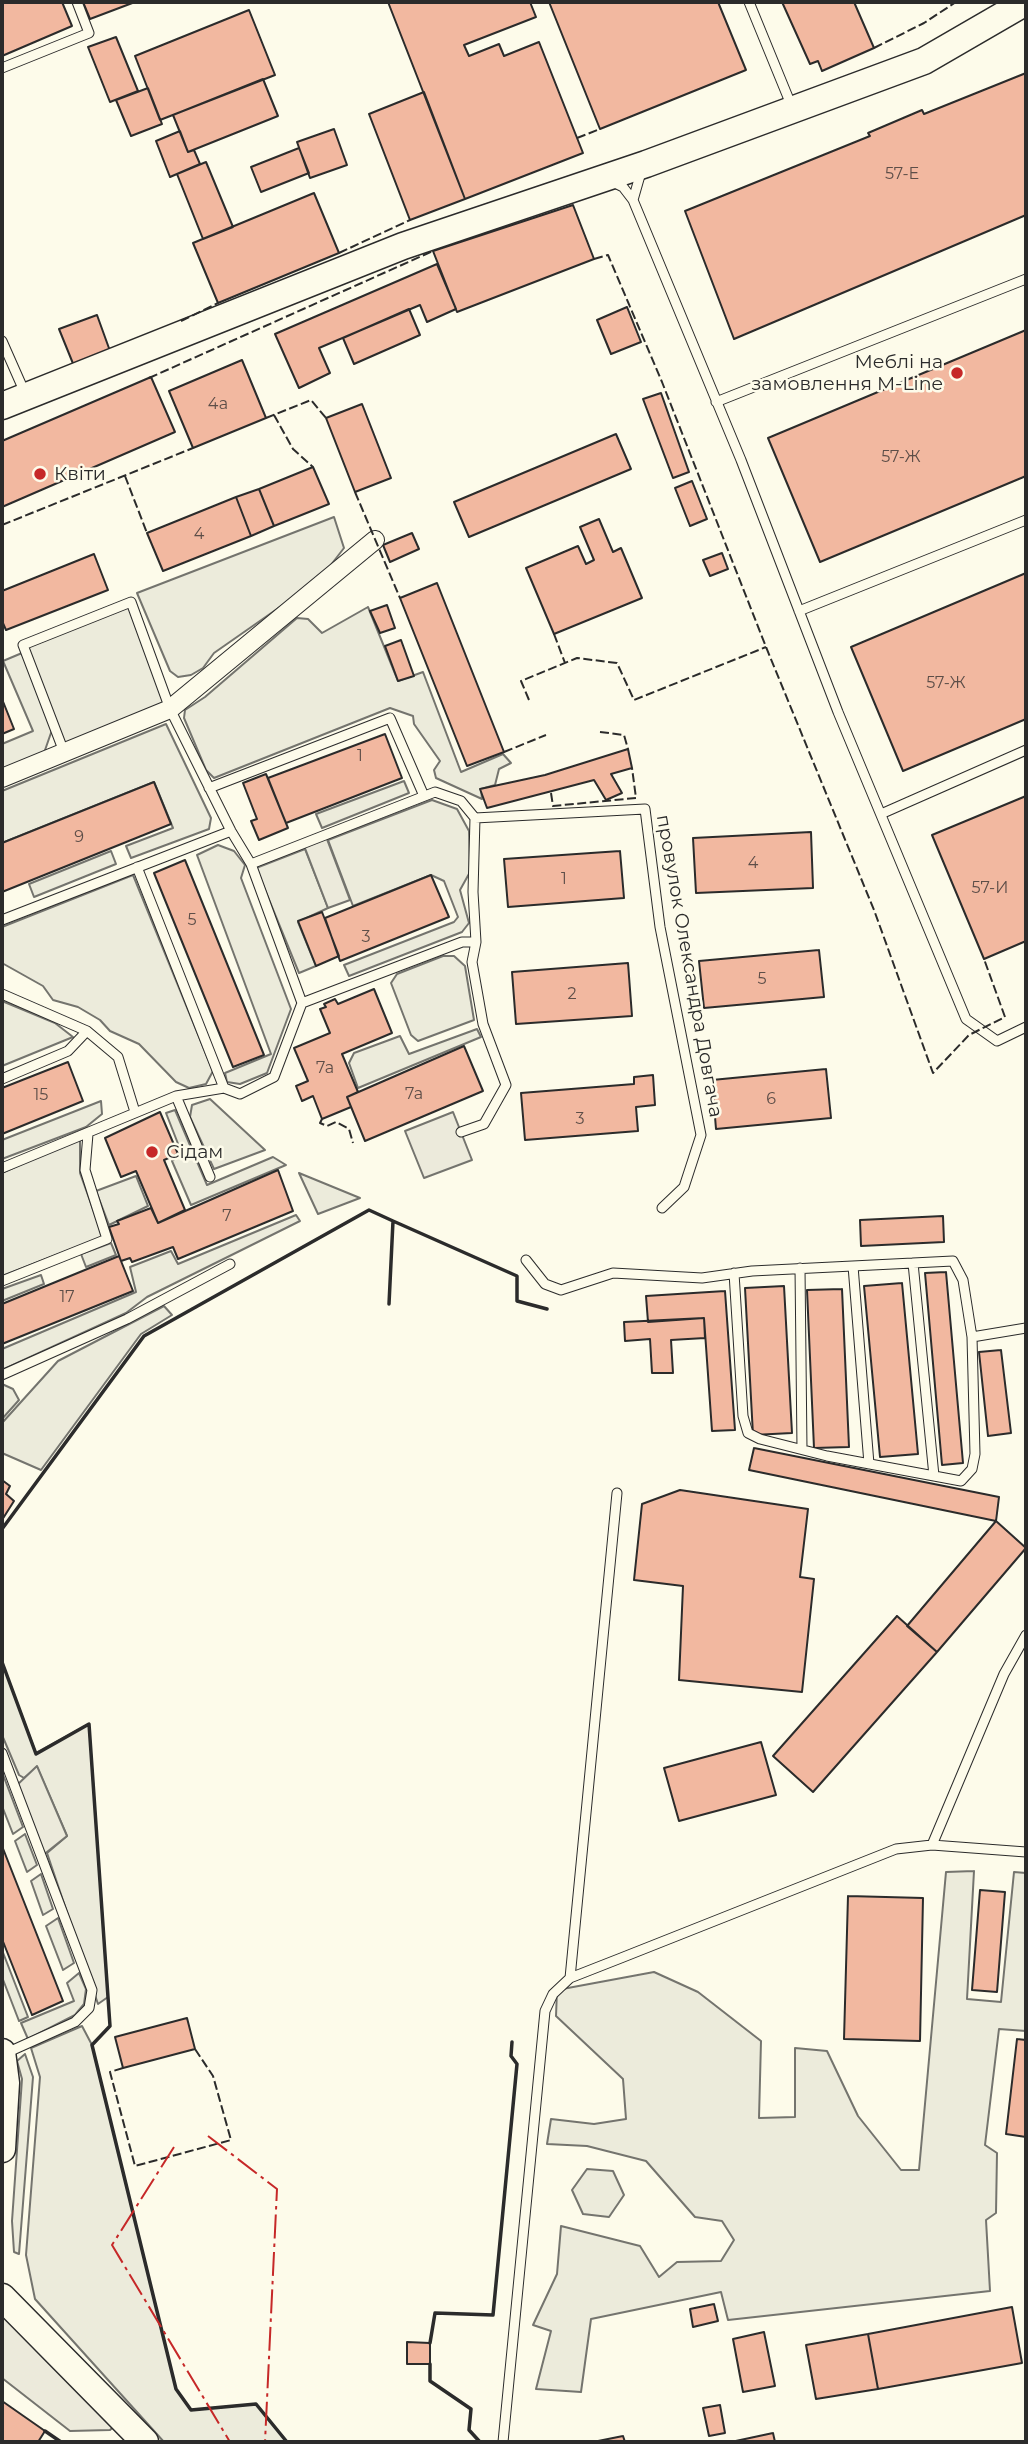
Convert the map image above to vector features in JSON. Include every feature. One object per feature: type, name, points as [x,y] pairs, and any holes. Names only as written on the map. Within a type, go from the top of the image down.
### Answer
[{"type":"street","points":[[14,401],[403,246],[646,164],[924,61],[1026,2]]},
{"type":"street","points":[[2,778],[170,709],[375,540]]},
{"type":"street","points":[[2,2053],[6,2083],[2,2149]]},
{"type":"street","points":[[2,2297],[145,2442]]},
{"type":"lane","points":[[2,68],[89,33],[76,2]]},
{"type":"lane","points":[[749,2],[794,111]]},
{"type":"lane","points":[[633,200],[637,177],[646,164]]},
{"type":"lane","points":[[602,177],[624,187],[633,200],[966,1018],[996,1041],[1026,1027]]},
{"type":"lane","points":[[716,402],[1026,279]]},
{"type":"lane","points":[[2,341],[14,401]]},
{"type":"lane","points":[[799,611],[1026,520]]},
{"type":"lane","points":[[2,1168],[176,1096],[224,1088],[240,1094],[274,1077],[302,1003],[251,864],[231,831],[170,709],[131,602],[23,645],[64,752]]},
{"type":"lane","points":[[209,788],[390,718],[424,796]]},
{"type":"lane","points":[[881,814],[1026,750]]},
{"type":"lane","points":[[251,864],[435,792],[461,801],[475,818],[473,891],[476,942],[472,962],[483,1024],[506,1085],[484,1124],[461,1132]]},
{"type":"lane","name":"провулок Олександра Довгача","points":[[475,818],[645,809],[660,927],[701,1135],[684,1187],[662,1208]]},
{"type":"lane","points":[[2,920],[231,831]]},
{"type":"lane","points":[[137,867],[224,1088]]},
{"type":"lane","points":[[302,1003],[462,942],[476,942]]},
{"type":"lane","points":[[2,994],[88,1031],[118,1057],[135,1112]]},
{"type":"lane","points":[[2,1079],[68,1051],[88,1031]]},
{"type":"lane","points":[[176,1096],[210,1177]]},
{"type":"lane","points":[[2,1281],[107,1239],[85,1170],[88,1133]]},
{"type":"lane","points":[[526,1259],[545,1284],[561,1290],[612,1273],[702,1278],[734,1273],[800,1268],[953,1261],[963,1280],[972,1337],[975,1454],[972,1469],[961,1481],[802,1449],[748,1433],[743,1416],[734,1273]]},
{"type":"lane","points":[[913,1263],[934,1476]]},
{"type":"lane","points":[[2,1375],[127,1319],[230,1264]]},
{"type":"lane","points":[[853,1266],[869,1464]]},
{"type":"lane","points":[[800,1268],[802,1449]]},
{"type":"lane","points":[[972,1337],[1026,1328]]},
{"type":"lane","points":[[570,1978],[617,1493]]},
{"type":"lane","points":[[932,1845],[1004,1674],[1026,1635]]},
{"type":"lane","points":[[2,1753],[92,1990],[89,2008],[75,2022],[2,2053]]},
{"type":"lane","points":[[503,2442],[545,2011],[553,1994],[570,1978],[896,1849],[932,1845],[1026,1852]]},
{"type":"shaded area","points":[[334,517],[344,548],[320,579],[214,653],[203,668],[191,675],[178,677],[170,671],[137,593]]},
{"type":"shaded area","points":[[131,602],[170,709],[64,752],[23,645]]},
{"type":"shaded area","points":[[368,607],[398,681],[423,672],[461,772],[503,754],[511,763],[499,769],[495,785],[481,789],[482,799],[436,778],[434,770],[440,761],[414,724],[413,716],[390,708],[214,778],[206,770],[184,718],[185,710],[205,697],[297,618],[308,619],[322,633]]},
{"type":"shaded area","points":[[22,653],[52,730],[44,753],[2,771],[2,744],[33,731],[3,661]]},
{"type":"shaded area","points":[[166,724],[211,818],[209,829],[131,858],[126,846],[173,828],[154,782],[2,843],[2,791]]},
{"type":"shaded area","points":[[404,781],[409,793],[322,828],[316,814]]},
{"type":"shaded area","points":[[432,800],[457,809],[469,831],[470,872],[460,890],[469,923],[462,932],[349,976],[344,965],[454,922],[458,917],[444,881],[431,875],[353,906],[328,840]]},
{"type":"shaded area","points":[[325,834],[350,900],[328,908],[303,843]]},
{"type":"shaded area","points":[[218,845],[234,851],[245,865],[241,878],[291,1009],[267,1073],[240,1084],[227,1082],[225,1073],[271,1054],[197,855]]},
{"type":"shaded area","points":[[305,849],[328,908],[298,922],[316,966],[299,973],[256,868]]},
{"type":"shaded area","points":[[111,851],[116,864],[34,897],[29,884]]},
{"type":"shaded area","points":[[133,875],[213,1071],[206,1084],[189,1088],[176,1082],[139,1044],[110,1031],[100,1020],[78,1007],[53,1000],[43,986],[2,963],[2,927]]},
{"type":"shaded area","points":[[443,956],[454,956],[465,966],[474,1020],[418,1041],[411,1035],[391,983],[397,974]]},
{"type":"shaded area","points":[[2,1001],[55,1023],[73,1037],[2,1066]]},
{"type":"shaded area","points":[[477,1029],[481,1037],[358,1088],[349,1063],[354,1053],[400,1036],[409,1054]]},
{"type":"shaded area","points":[[210,1099],[265,1150],[214,1169],[190,1117],[192,1105]]},
{"type":"shaded area","points":[[101,1101],[102,1114],[86,1127],[2,1159],[2,1140]]},
{"type":"shaded area","points":[[175,1110],[207,1185],[273,1157],[286,1165],[191,1205],[172,1161],[182,1154],[166,1113]]},
{"type":"shaded area","points":[[453,1112],[472,1160],[424,1178],[405,1131]]},
{"type":"shaded area","points":[[80,1137],[80,1173],[103,1237],[2,1276],[2,1173]]},
{"type":"shaded area","points":[[299,1173],[360,1198],[318,1214]]},
{"type":"shaded area","points":[[136,1176],[148,1206],[109,1225],[96,1191]]},
{"type":"shaded area","points":[[296,1215],[300,1221],[147,1297],[126,1313],[2,1370],[2,1349],[136,1292],[130,1267],[171,1251],[178,1264]]},
{"type":"shaded area","points":[[111,1243],[116,1255],[86,1267],[81,1254]]},
{"type":"shaded area","points":[[41,1275],[44,1284],[2,1301],[2,1289]]},
{"type":"shaded area","points":[[164,1306],[172,1315],[141,1334],[41,1470],[2,1453],[2,1423],[58,1361]]},
{"type":"shaded area","points":[[2,1384],[13,1389],[19,1400],[2,1419]]},
{"type":"shaded area","points":[[2,1662],[36,1753],[89,1724],[108,1997],[98,2004],[47,1853],[67,1836],[37,1767],[24,1778],[19,1775],[2,1735]]},
{"type":"shaded area","points":[[37,1766],[67,1836],[42,1856],[16,1786]]},
{"type":"shaded area","points":[[2,1772],[23,1827],[13,1834],[2,1806]]},
{"type":"shaded area","points":[[25,1834],[37,1865],[27,1872],[15,1841]]},
{"type":"shaded area","points":[[974,1871],[967,1999],[1001,2002],[1014,1872],[1026,1873],[1026,2031],[999,2029],[985,2145],[997,2153],[996,2213],[986,2220],[990,2291],[728,2320],[721,2292],[591,2319],[581,2392],[536,2389],[551,2331],[533,2325],[557,2274],[561,2226],[640,2246],[659,2277],[677,2262],[721,2261],[734,2240],[722,2221],[695,2217],[646,2161],[587,2146],[547,2144],[551,2119],[594,2124],[626,2119],[623,2079],[556,2016],[557,1990],[654,1972],[698,1992],[761,2041],[759,2118],[795,2117],[795,2048],[827,2051],[858,2116],[901,2170],[919,2170],[946,1872]]},
{"type":"shaded area","points":[[41,1874],[53,1909],[43,1915],[31,1881]]},
{"type":"shaded area","points":[[58,1918],[74,1963],[63,1970],[46,1926]]},
{"type":"shaded area","points":[[2,1950],[28,2017],[19,2021],[2,1977]]},
{"type":"shaded area","points":[[79,1973],[86,1989],[84,2004],[75,2015],[28,2039],[21,2023],[74,2001],[67,1983]]},
{"type":"shaded area","points":[[82,2026],[92,2045],[176,2389],[191,2410],[256,2404],[287,2442],[164,2442],[35,2299],[26,2255],[40,2077],[31,2048]]},
{"type":"shaded area","points":[[25,2054],[33,2077],[19,2254],[14,2252],[12,2221],[22,2079],[17,2061]]},
{"type":"shaded area","points":[[587,2169],[613,2171],[624,2195],[609,2217],[583,2214],[572,2190]]},
{"type":"shaded area","points":[[2,2297],[122,2419],[110,2430],[70,2431],[2,2378]]},
{"type":"building","points":[[2,2],[62,2],[72,26],[2,56]]},
{"type":"building","points":[[83,2],[135,2],[90,19]]},
{"type":"building","points":[[388,2],[530,2],[536,17],[464,45],[469,56],[499,44],[504,56],[539,42],[583,153],[465,199]]},
{"type":"building","points":[[549,2],[718,2],[746,70],[600,129]]},
{"type":"building","points":[[782,2],[854,2],[874,48],[822,71],[818,61],[810,64]]},
{"type":"building","points":[[249,10],[275,75],[160,120],[135,56]]},
{"type":"building","points":[[116,37],[138,91],[110,102],[88,47]]},
{"type":"building","points":[[1026,73],[1026,215],[734,339],[685,211],[870,136],[868,133],[922,110],[924,114]]},
{"type":"building","points":[[263,79],[278,116],[188,152],[173,115]]},
{"type":"building","points":[[148,88],[162,124],[131,136],[116,100]]},
{"type":"building","points":[[424,92],[465,199],[410,220],[369,114]]},
{"type":"building","points":[[334,129],[347,165],[310,178],[297,142]]},
{"type":"building","points":[[180,131],[188,152],[194,150],[200,164],[170,177],[156,141]]},
{"type":"building","points":[[299,148],[309,173],[261,192],[251,167]]},
{"type":"building","points":[[206,162],[233,227],[203,239],[177,174]]},
{"type":"building","points":[[314,193],[339,253],[218,303],[193,243]]},
{"type":"building","points":[[573,205],[594,259],[457,312],[433,251]]},
{"type":"building","points":[[437,264],[456,309],[427,322],[420,305],[319,348],[330,373],[299,388],[275,334]]},
{"type":"building","points":[[627,307],[641,342],[611,354],[597,320]]},
{"type":"building","points":[[409,309],[420,335],[354,364],[343,338]]},
{"type":"building","points":[[97,315],[110,351],[74,366],[59,329]]},
{"type":"building","points":[[1026,330],[1026,476],[820,562],[768,438]]},
{"type":"building","points":[[242,360],[266,418],[193,448],[169,391]]},
{"type":"building","name":"Квіти","points":[[151,377],[175,432],[2,507],[2,441]]},
{"type":"building","points":[[661,393],[689,472],[673,478],[643,399]]},
{"type":"building","points":[[362,404],[391,478],[355,492],[326,418]]},
{"type":"building","points":[[616,434],[631,469],[469,537],[454,502]]},
{"type":"building","points":[[313,467],[329,504],[274,526],[259,489]]},
{"type":"building","points":[[692,481],[707,519],[690,526],[675,488]]},
{"type":"building","points":[[259,489],[274,526],[251,536],[236,497]]},
{"type":"building","points":[[236,497],[251,536],[163,571],[147,533]]},
{"type":"building","points":[[599,519],[613,552],[621,548],[642,598],[554,634],[526,568],[578,546],[586,564],[594,560],[580,527]]},
{"type":"building","points":[[412,533],[419,549],[390,562],[383,545]]},
{"type":"building","points":[[722,553],[728,569],[710,576],[703,560]]},
{"type":"building","points":[[94,554],[108,590],[6,630],[2,621],[2,591]]},
{"type":"building","points":[[1026,573],[1026,719],[903,771],[851,647]]},
{"type":"building","points":[[437,583],[504,752],[467,766],[400,598]]},
{"type":"building","points":[[387,605],[395,628],[380,633],[370,611]]},
{"type":"building","points":[[401,640],[414,676],[398,681],[385,646]]},
{"type":"building","points":[[2,699],[14,729],[2,734]]},
{"type":"building","points":[[385,734],[402,778],[286,823],[268,778]]},
{"type":"building","points":[[628,749],[632,768],[611,774],[622,793],[606,800],[594,780],[487,808],[480,789],[545,775]]},
{"type":"building","points":[[266,774],[288,828],[259,840],[251,821],[257,819],[243,783]]},
{"type":"building","points":[[154,782],[171,824],[2,892],[2,843]]},
{"type":"building","points":[[1026,796],[1026,941],[984,959],[932,835]]},
{"type":"building","points":[[811,832],[813,888],[696,893],[693,838]]},
{"type":"building","points":[[620,851],[624,898],[508,907],[504,859]]},
{"type":"building","points":[[185,860],[264,1055],[233,1067],[154,873]]},
{"type":"building","points":[[431,875],[449,917],[340,961],[325,918]]},
{"type":"building","points":[[322,912],[339,956],[316,966],[298,921]]},
{"type":"building","points":[[819,950],[824,997],[704,1008],[699,961]]},
{"type":"building","points":[[628,963],[632,1016],[516,1024],[512,972]]},
{"type":"building","points":[[374,989],[392,1033],[342,1054],[358,1092],[347,1097],[351,1107],[322,1119],[313,1096],[302,1101],[296,1086],[308,1081],[294,1048],[330,1033],[320,1009],[326,1007],[324,1004],[335,999],[338,1004]]},
{"type":"building","points":[[464,1046],[483,1091],[365,1141],[347,1097]]},
{"type":"building","points":[[68,1062],[83,1101],[2,1134],[2,1088]]},
{"type":"building","points":[[826,1069],[831,1118],[716,1129],[712,1080]]},
{"type":"building","points":[[653,1075],[655,1105],[636,1107],[638,1131],[525,1140],[521,1093],[634,1084],[634,1077]]},
{"type":"building","points":[[160,1112],[178,1154],[164,1160],[185,1210],[158,1223],[136,1171],[121,1177],[105,1138]]},
{"type":"building","points":[[278,1170],[293,1211],[178,1259],[173,1247],[132,1262],[130,1258],[121,1261],[109,1227],[119,1224],[117,1221],[151,1208],[158,1223]]},
{"type":"building","points":[[943,1216],[944,1242],[861,1246],[860,1220]]},
{"type":"building","points":[[119,1256],[133,1291],[2,1344],[2,1304]]},
{"type":"building","points":[[946,1272],[963,1463],[942,1465],[925,1273]]},
{"type":"building","points":[[902,1283],[918,1454],[880,1457],[864,1286]]},
{"type":"building","points":[[784,1286],[792,1433],[753,1435],[745,1288]]},
{"type":"building","points":[[842,1289],[849,1447],[814,1448],[807,1290]]},
{"type":"building","points":[[725,1291],[735,1430],[712,1431],[704,1318],[648,1322],[646,1296]]},
{"type":"building","points":[[704,1318],[705,1338],[671,1340],[673,1373],[652,1373],[650,1339],[625,1341],[624,1322]]},
{"type":"building","points":[[1001,1350],[1011,1433],[988,1436],[979,1352]]},
{"type":"building","points":[[754,1448],[999,1497],[996,1521],[749,1470]]},
{"type":"building","points":[[2,1480],[10,1486],[6,1494],[14,1501],[2,1520]]},
{"type":"building","points":[[680,1490],[808,1509],[800,1577],[814,1579],[802,1692],[679,1680],[683,1586],[634,1580],[642,1504]]},
{"type":"building","points":[[996,1521],[1026,1548],[937,1652],[907,1626]]},
{"type":"building","points":[[897,1616],[937,1652],[813,1792],[773,1756]]},
{"type":"building","points":[[761,1742],[776,1795],[679,1821],[664,1768]]},
{"type":"building","points":[[2,1846],[63,2001],[32,2015],[2,1939]]},
{"type":"building","points":[[980,1890],[1005,1892],[997,1992],[972,1990]]},
{"type":"building","points":[[848,1896],[923,1898],[920,2041],[844,2039]]},
{"type":"building","points":[[187,2018],[195,2049],[123,2068],[115,2037]]},
{"type":"building","points":[[1017,2039],[1026,2040],[1026,2137],[1006,2134]]},
{"type":"building","points":[[714,2304],[718,2321],[693,2327],[690,2309]]},
{"type":"building","points":[[1012,2307],[1022,2363],[878,2389],[868,2334]]},
{"type":"building","points":[[764,2332],[775,2386],[743,2392],[733,2339]]},
{"type":"building","points":[[868,2334],[878,2389],[816,2399],[806,2345]]},
{"type":"building","points":[[407,2342],[430,2343],[430,2364],[407,2364]]},
{"type":"building","points":[[2,2401],[45,2431],[38,2442],[2,2442]]},
{"type":"building","points":[[720,2405],[725,2433],[709,2436],[703,2408]]},
{"type":"building","points":[[773,2433],[775,2442],[731,2442]]},
{"type":"building","points":[[623,2436],[625,2442],[593,2442]]},
{"type":"fence","points":[[874,48],[924,23],[956,2]]},
{"type":"fence","points":[[577,138],[600,129]]},
{"type":"fence","points":[[339,253],[410,220]]},
{"type":"fence","points":[[149,378],[433,251]]},
{"type":"fence","points":[[594,259],[608,255],[662,382],[766,647],[874,910],[933,1073],[969,1035],[1005,1017],[984,959]]},
{"type":"fence","points":[[181,321],[218,303]]},
{"type":"fence","points":[[266,418],[311,400],[326,418]]},
{"type":"fence","points":[[274,415],[293,449],[313,467]]},
{"type":"fence","points":[[2,525],[193,448]]},
{"type":"fence","points":[[125,476],[147,533]]},
{"type":"fence","points":[[355,492],[400,598]]},
{"type":"fence","points":[[554,634],[565,663]]},
{"type":"fence","points":[[529,700],[521,681],[577,658],[617,663],[634,700],[766,647]]},
{"type":"fence","points":[[600,732],[624,735],[628,749]]},
{"type":"fence","points":[[504,752],[546,735]]},
{"type":"fence","points":[[551,793],[553,806],[636,798],[632,768]]},
{"type":"fence","points":[[322,1119],[320,1123],[327,1126],[336,1122],[349,1129],[353,1143]]},
{"type":"fence","points":[[123,2068],[110,2072],[135,2166],[231,2140],[213,2076],[195,2049]]},
{"type":"wall","points":[[2,1529],[144,1336],[369,1210],[393,1221],[389,1304]]},
{"type":"wall","points":[[393,1221],[517,1276],[517,1301],[547,1309]]},
{"type":"wall","points":[[2,1662],[36,1754],[89,1724],[110,2026],[92,2045],[176,2389],[191,2410],[256,2404],[287,2442]]},
{"type":"wall","points":[[430,2343],[435,2313],[493,2315],[517,2064],[511,2056],[512,2042]]},
{"type":"wall","points":[[430,2364],[430,2381],[471,2409],[469,2430],[480,2442]]},
{"type":"wall","points":[[45,2431],[61,2442]]},
{"type":"wall","points":[[79,2442],[90,2442]]},
{"type":"power","points":[[208,2136],[277,2189],[265,2442]]},
{"type":"power","points":[[174,2147],[112,2245],[230,2442]]},
{"type":"place","name":"Меблі на замовлення M-Line","points":[[957,373]]},
{"type":"place","name":"Квіти","points":[[40,474]]},
{"type":"place","name":"Сідам","points":[[152,1152]]}]
